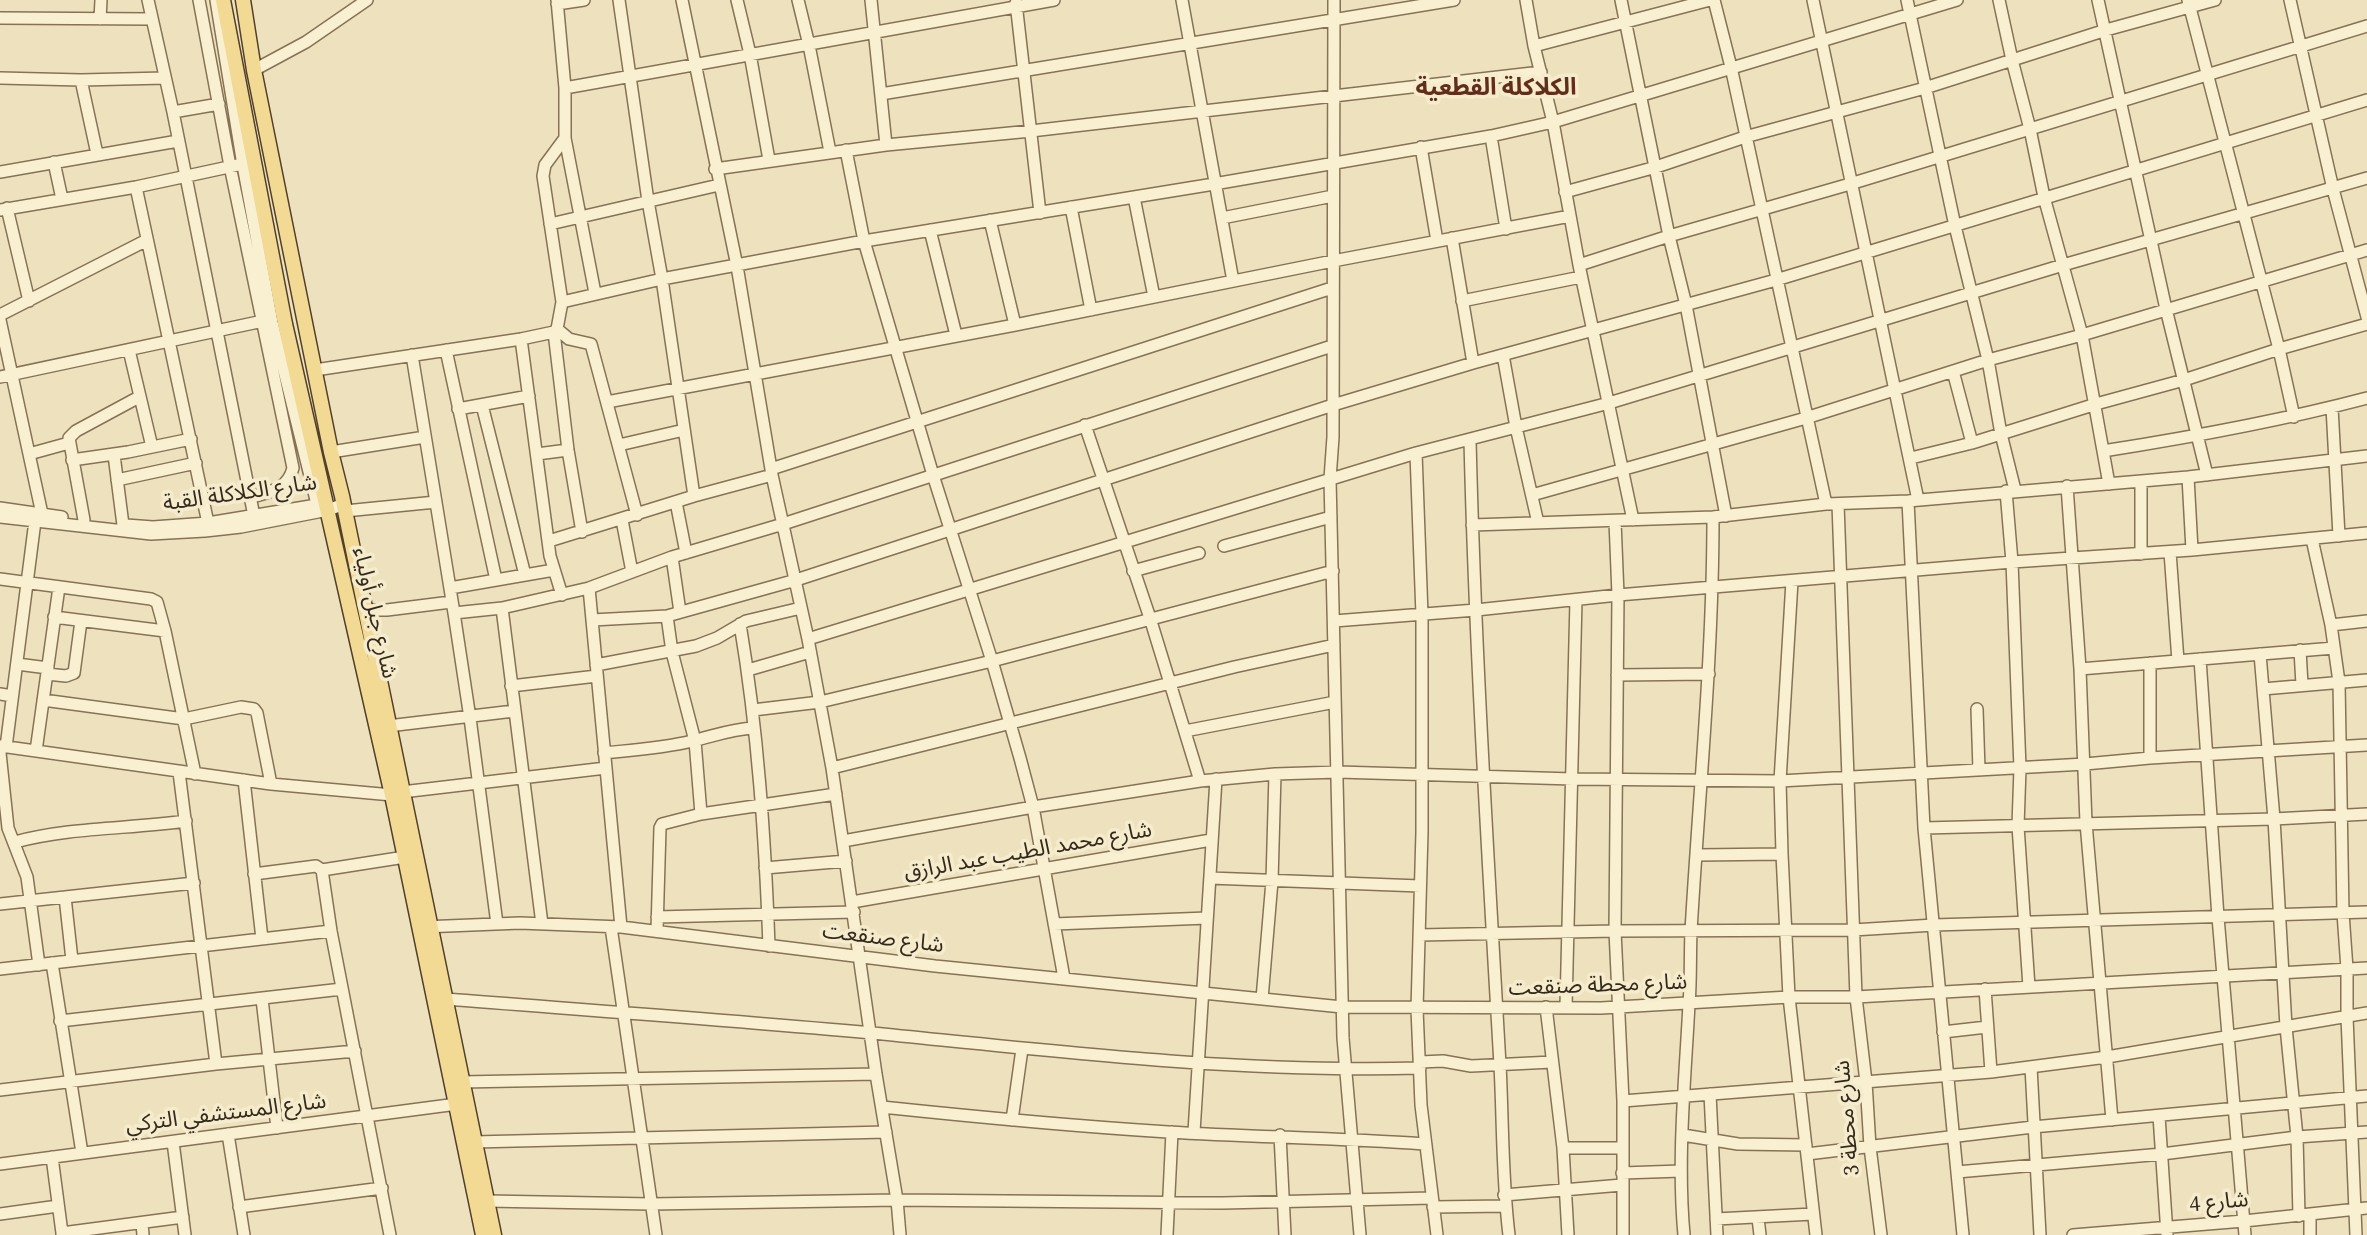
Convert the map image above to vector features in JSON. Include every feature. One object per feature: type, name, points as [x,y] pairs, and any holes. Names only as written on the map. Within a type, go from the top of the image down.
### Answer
[{"type":"main road","name":"شارع جبل أولياء","points":[[223,0],[285,324],[324,506],[397,793],[483,1235]]},
{"type":"main road","name":"شارع جبل أولياء","points":[[243,0],[254,70],[388,726],[405,857],[445,999],[494,1235]]},
{"type":"street","points":[[100,19],[101,0]]},
{"type":"street","points":[[148,0],[254,516]]},
{"type":"street","points":[[199,0],[219,104],[272,322],[324,506]]},
{"type":"street","points":[[216,0],[236,166],[293,468],[283,486],[252,497]]},
{"type":"street","points":[[254,70],[306,42],[367,0]]},
{"type":"street","points":[[584,0],[557,2],[565,88],[565,138],[595,293]]},
{"type":"street","points":[[619,0],[694,496]]},
{"type":"street","points":[[682,0],[737,266],[772,472],[832,768],[900,1235]]},
{"type":"street","points":[[737,0],[769,160]]},
{"type":"street","points":[[798,0],[830,152]]},
{"type":"street","points":[[871,0],[886,145]]},
{"type":"street","points":[[565,88],[809,45],[1016,4],[1054,0]]},
{"type":"street","points":[[1182,0],[1233,281]]},
{"type":"street","points":[[1334,0],[1330,479],[1342,1007],[1350,1139],[1360,1235]]},
{"type":"street","points":[[881,94],[1454,0]]},
{"type":"street","points":[[1526,0],[1633,520]]},
{"type":"street","points":[[1621,0],[1686,305],[1726,516]]},
{"type":"street","points":[[1534,46],[1712,0]]},
{"type":"street","name":"شارع محطة 3","points":[[1712,0],[1731,67],[1806,418],[1832,504],[1841,576],[1856,997],[1881,1235]]},
{"type":"street","points":[[1813,0],[1911,458],[1924,828],[1963,1235]]},
{"type":"street","points":[[1907,0],[1955,226],[1988,360],[2010,491],[2020,768],[2018,826],[2029,987]]},
{"type":"street","points":[[562,302],[662,279],[864,241],[1491,136],[1553,122],[1957,0]]},
{"type":"street","points":[[1999,0],[2044,197],[2082,335],[2109,484]]},
{"type":"street","points":[[2098,0],[2166,309],[2207,475]]},
{"type":"street","points":[[1565,192],[1656,167],[1745,137],[1925,88],[2189,4],[2215,0]]},
{"type":"street","points":[[2290,0],[2333,189],[2367,317]]},
{"type":"street","points":[[1016,4],[1040,213]]},
{"type":"street","points":[[2189,4],[2294,417]]},
{"type":"street","points":[[0,18],[151,19]]},
{"type":"street","points":[[1462,301],[1580,271],[1669,236],[2367,26]]},
{"type":"street","points":[[715,169],[886,145],[1541,72]]},
{"type":"street","points":[[0,78],[165,78]]},
{"type":"street","points":[[81,80],[97,154]]},
{"type":"street","points":[[592,620],[667,616],[796,580],[1333,405],[1473,363],[1776,280],[2367,100]]},
{"type":"street","points":[[173,112],[219,104]]},
{"type":"street","points":[[1491,136],[1506,229]]},
{"type":"street","points":[[565,138],[543,170],[562,302],[555,330],[568,450],[582,532]]},
{"type":"street","points":[[0,172],[178,141]]},
{"type":"street","points":[[1421,147],[1437,241]]},
{"type":"street","points":[[846,150],[864,241],[1011,724],[1033,807],[1064,978]]},
{"type":"street","points":[[54,162],[62,199]]},
{"type":"street","points":[[29,301],[4,209],[136,187],[236,166]]},
{"type":"street","points":[[808,639],[1416,453],[1609,403],[1971,292],[2367,178]]},
{"type":"street","points":[[550,224],[719,185]]},
{"type":"street","points":[[136,187],[208,523]]},
{"type":"street","points":[[1222,218],[1333,196]]},
{"type":"street","points":[[1134,197],[1154,297]]},
{"type":"street","points":[[1071,207],[1091,310]]},
{"type":"street","points":[[607,402],[1570,216]]},
{"type":"street","points":[[990,220],[1015,325]]},
{"type":"street","points":[[930,230],[956,335]]},
{"type":"street","points":[[1452,238],[1473,363]]},
{"type":"street","points":[[39,965],[27,877],[8,828],[2,749],[6,695],[17,664],[38,518],[29,454],[6,376],[0,317],[147,240]]},
{"type":"street","points":[[1532,495],[1806,418],[1988,360],[2367,250]]},
{"type":"street","points":[[549,541],[772,472],[1332,288]]},
{"type":"street","points":[[6,376],[263,321]]},
{"type":"street","points":[[1911,458],[1972,443],[2367,324]]},
{"type":"street","points":[[315,370],[521,339],[555,330],[569,339],[591,344],[637,515]]},
{"type":"street","points":[[521,339],[550,556],[562,595]]},
{"type":"street","points":[[365,610],[502,608],[589,588],[672,557],[1332,346]]},
{"type":"street","points":[[129,350],[152,447]]},
{"type":"street","points":[[446,350],[496,580]]},
{"type":"street","points":[[412,355],[470,718],[497,924]]},
{"type":"street","points":[[1503,355],[1538,523]]},
{"type":"street","points":[[1953,371],[1972,443]]},
{"type":"street","points":[[458,409],[529,396]]},
{"type":"street","points":[[84,520],[69,438],[76,431],[139,397]]},
{"type":"street","points":[[2103,451],[2294,417],[2367,398]]},
{"type":"street","points":[[482,405],[525,575]]},
{"type":"street","points":[[2332,407],[2339,536]]},
{"type":"street","points":[[1085,425],[1150,618],[1168,685],[1200,781]]},
{"type":"street","points":[[619,445],[684,430]]},
{"type":"street","points":[[331,452],[425,437]]},
{"type":"street","points":[[72,460],[191,439]]},
{"type":"street","points":[[1470,440],[1491,935],[1509,1235]]},
{"type":"street","points":[[29,454],[69,443]]},
{"type":"street","points":[[537,454],[568,450]]},
{"type":"street","points":[[1416,453],[1422,615],[1422,832],[1417,1009],[1424,1144],[1437,1235]]},
{"type":"street","points":[[114,455],[123,525]]},
{"type":"street","points":[[1472,525],[1726,516],[1832,504],[2188,477],[2367,456]]},
{"type":"street","points":[[117,480],[196,463]]},
{"type":"street","points":[[2188,477],[2192,550]]},
{"type":"street","points":[[2141,481],[2141,554]]},
{"type":"street","points":[[2067,486],[2080,669],[2086,823],[2112,1120]]},
{"type":"street","name":"شارع الكلاكلة القبة","points":[[0,517],[84,520],[153,527],[208,523],[344,504],[436,502]]},
{"type":"street","points":[[676,502],[686,553]]},
{"type":"street","name":"شارع الكلاكلة القبة","points":[[0,507],[38,518],[151,534],[229,528],[324,506]]},
{"type":"street","points":[[1224,546],[1331,517]]},
{"type":"street","points":[[1684,1235],[1681,1171],[1683,1097],[1709,674],[1713,517]]},
{"type":"street","points":[[622,520],[632,572]]},
{"type":"street","points":[[1615,521],[1618,595],[1615,931],[1623,1101],[1623,1235]]},
{"type":"street","points":[[1334,621],[2367,533]]},
{"type":"street","points":[[2312,539],[2331,625],[2339,682],[2343,913],[2356,1235]]},
{"type":"street","points":[[2170,552],[2178,661]]},
{"type":"street","points":[[1133,571],[1199,553]]},
{"type":"street","points":[[672,557],[680,612]]},
{"type":"street","points":[[450,588],[554,570]]},
{"type":"street","points":[[753,710],[820,702],[992,661],[1333,571]]},
{"type":"street","points":[[0,579],[157,602],[195,774]]},
{"type":"street","points":[[1792,581],[1780,781],[1782,854],[1789,997],[1816,1235]]},
{"type":"street","points":[[36,751],[59,587]]},
{"type":"street","points":[[589,588],[606,768],[616,927],[632,1080],[656,1235]]},
{"type":"street","points":[[1566,1007],[1576,600]]},
{"type":"street","points":[[502,608],[542,924]]},
{"type":"street","points":[[511,686],[597,671],[672,652],[707,642],[753,619],[801,608]]},
{"type":"street","points":[[667,616],[672,652],[695,741],[701,814]]},
{"type":"street","points":[[54,617],[165,631]]},
{"type":"street","points":[[17,664],[66,676],[74,673],[81,621]]},
{"type":"street","points":[[2331,625],[2367,621]]},
{"type":"street","points":[[740,624],[753,710],[762,804],[769,946]]},
{"type":"street","points":[[832,768],[1334,645]]},
{"type":"street","points":[[2080,669],[2334,648]]},
{"type":"street","points":[[2300,650],[2302,685]]},
{"type":"street","points":[[748,670],[810,652]]},
{"type":"street","points":[[2260,654],[2274,819],[2286,1027],[2304,1215],[2310,1235]]},
{"type":"street","points":[[2200,659],[2245,1235]]},
{"type":"street","points":[[2150,663],[2150,758]]},
{"type":"street","points":[[1617,675],[1709,674]]},
{"type":"street","points":[[2263,689],[2367,680]]},
{"type":"street","points":[[43,700],[184,719],[241,707],[254,709],[271,784]]},
{"type":"street","points":[[1185,731],[1335,702]]},
{"type":"street","points":[[1977,709],[1979,770]]},
{"type":"street","points":[[388,726],[514,711]]},
{"type":"street","points":[[604,753],[695,741],[726,731],[754,728]]},
{"type":"street","points":[[843,841],[1200,781],[1275,774],[1338,772],[1780,781],[2367,745]]},
{"type":"street","points":[[2,749],[36,751],[271,784],[397,793],[606,768]]},
{"type":"street","points":[[179,772],[216,1064]]},
{"type":"street","points":[[1262,999],[1272,881],[1275,774]]},
{"type":"street","points":[[1194,1132],[1216,779]]},
{"type":"street","points":[[244,780],[262,939]]},
{"type":"street","points":[[657,930],[660,828],[667,822],[836,794]]},
{"type":"street","points":[[1924,828],[2367,814]]},
{"type":"street","points":[[15,842],[59,832],[139,828],[186,821]]},
{"type":"street","name":"شارع محمد الطيب عبد الرازق","points":[[657,917],[768,915],[853,907],[1211,840]]},
{"type":"street","points":[[1698,855],[1782,854]]},
{"type":"street","points":[[254,874],[316,866],[322,870],[405,857]]},
{"type":"street","points":[[765,868],[846,861]]},
{"type":"street","points":[[322,870],[390,1235]]},
{"type":"street","points":[[1210,878],[1420,886]]},
{"type":"street","points":[[0,904],[194,883]]},
{"type":"street","points":[[65,897],[72,960]]},
{"type":"street","points":[[1419,935],[1853,930],[2367,912]]},
{"type":"street","points":[[1054,924],[1207,918]]},
{"type":"street","name":"شارع صنقعت","points":[[424,927],[542,924],[657,930],[935,966],[1342,1007]]},
{"type":"street","points":[[0,969],[331,931]]},
{"type":"street","points":[[52,963],[82,1153]]},
{"type":"street","name":"شارع محطة صنقعت","points":[[1342,1007],[1619,1007],[2367,968]]},
{"type":"street","points":[[60,1021],[342,989]]},
{"type":"street","points":[[1985,989],[1991,1072]]},
{"type":"street","points":[[262,999],[277,1128]]},
{"type":"street","points":[[445,999],[870,1033],[1198,1064],[1345,1070],[1443,1061],[1471,1066],[1552,1062]]},
{"type":"street","points":[[1546,1007],[1563,1148],[1568,1235]]},
{"type":"street","points":[[1623,1101],[1949,1077],[2107,1057],[2367,1013]]},
{"type":"street","points":[[1943,1032],[1987,1027]]},
{"type":"street","points":[[1012,1120],[1022,1049]]},
{"type":"street","points":[[0,1090],[355,1051]]},
{"type":"street","points":[[2031,1067],[2040,1235]]},
{"type":"street","points":[[462,1082],[876,1074]]},
{"type":"street","points":[[1710,1094],[1717,1235]]},
{"type":"street","points":[[1683,1135],[1738,1144],[1806,1149],[1870,1147],[2033,1127],[2367,1096]]},
{"type":"street","name":"شارع المستشفي التركي","points":[[0,1164],[457,1104]]},
{"type":"street","points":[[882,1107],[1172,1132],[1424,1144]]},
{"type":"street","points":[[2159,1116],[2167,1231]]},
{"type":"street","points":[[474,1142],[886,1132]]},
{"type":"street","points":[[1167,1235],[1172,1132]]},
{"type":"street","points":[[1957,1172],[2367,1132]]},
{"type":"street","points":[[228,1134],[244,1235]]},
{"type":"street","points":[[1280,1135],[1285,1235]]},
{"type":"street","points":[[173,1142],[185,1235]]},
{"type":"street","points":[[1563,1148],[1622,1148]]},
{"type":"street","points":[[52,1157],[62,1234],[142,1229],[183,1217]]},
{"type":"street","points":[[487,1201],[651,1204],[897,1200],[1505,1201],[1681,1171]]},
{"type":"street","points":[[239,1207],[382,1188]]},
{"type":"street","points":[[0,1214],[58,1206]]},
{"type":"street","name":"شارع 4","points":[[2073,1235],[2167,1231],[2367,1208]]},
{"type":"street","points":[[1716,1219],[1813,1214]]},
{"type":"street","points":[[1758,1218],[1760,1235]]},
{"type":"district","name":"الكلاكلة القطعية","points":[[1496,89]]}]
